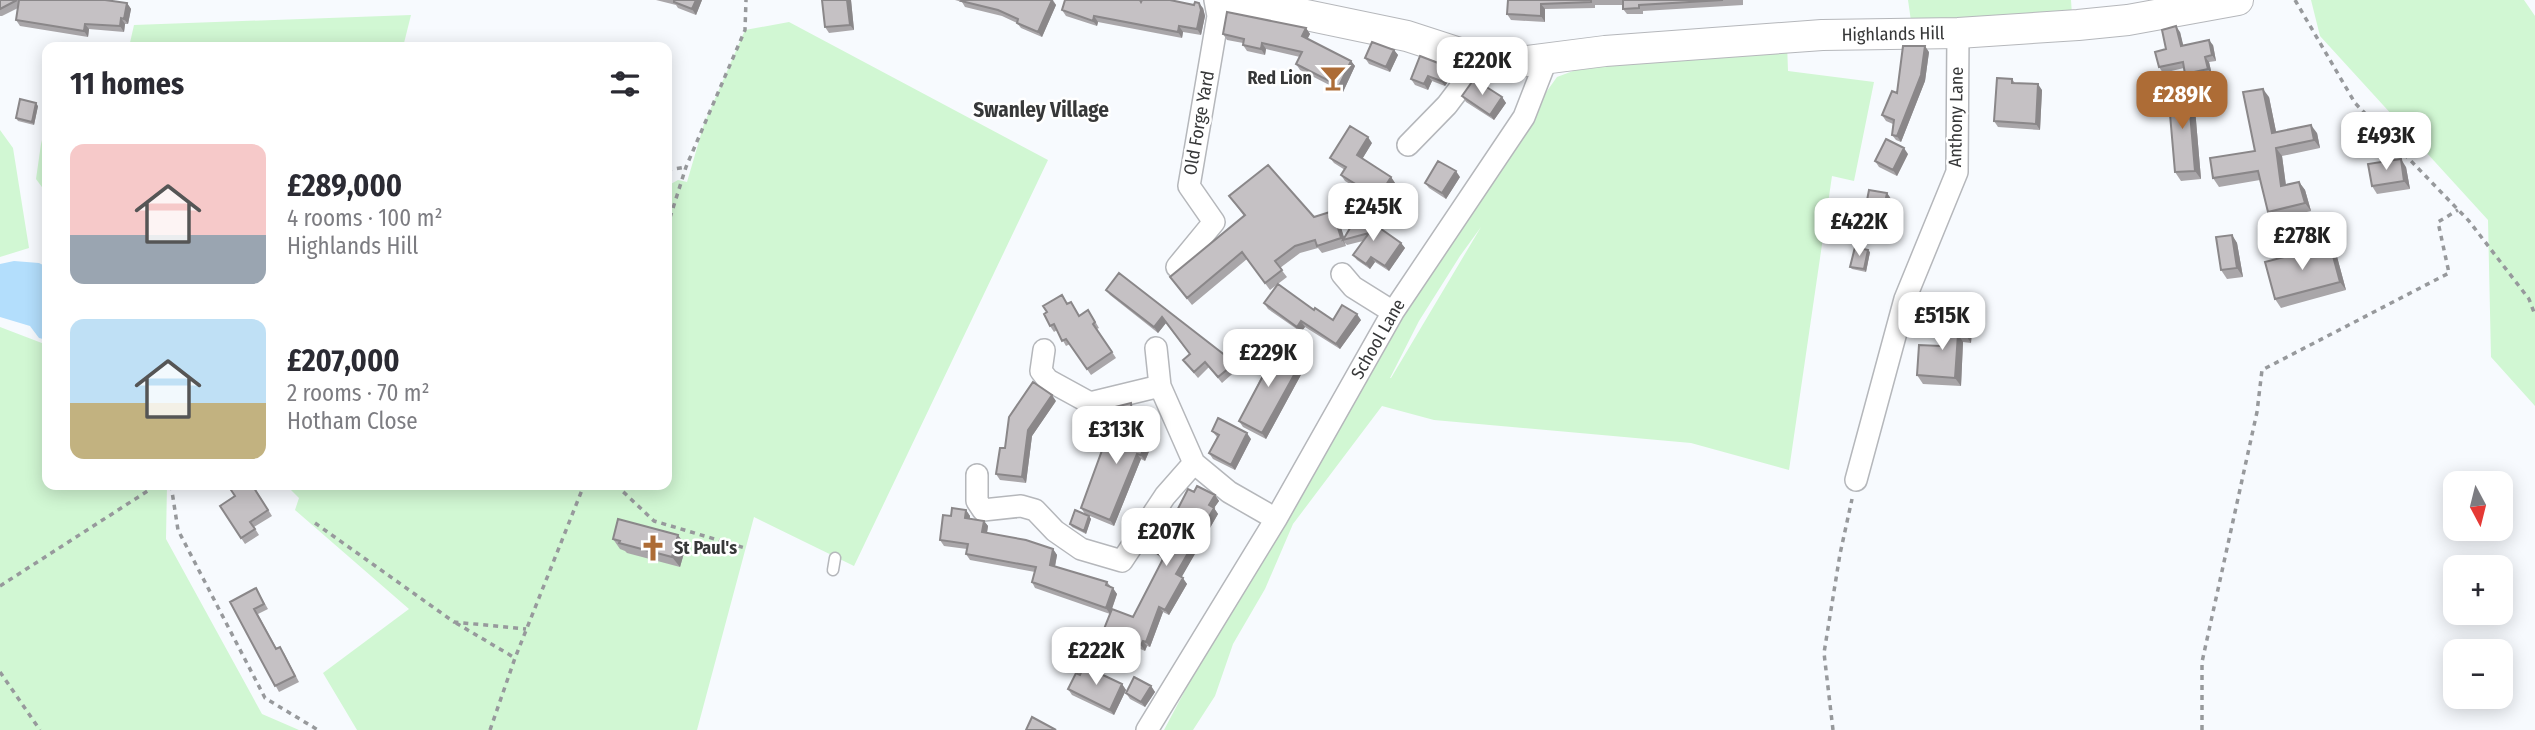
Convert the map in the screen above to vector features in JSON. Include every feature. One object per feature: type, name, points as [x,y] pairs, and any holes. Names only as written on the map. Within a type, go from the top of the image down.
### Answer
[{"type":"street","name":"Old Forge Yard","points":[[1177,267],[1214,222],[1189,186],[1218,16],[1215,0]]},
{"type":"street","name":"Highlands Hill","points":[[1234,0],[1407,36],[1481,60],[1520,62],[1605,51],[1822,35],[1958,33],[2127,20],[2238,0]]},
{"type":"street","name":"Anthony Lane","points":[[1856,480],[1905,299],[1956,172],[1958,33]]},
{"type":"street","name":"School Lane","points":[[1147,730],[1276,519],[1393,312],[1524,117],[1547,58]]},
{"type":"street","points":[[1408,145],[1447,104],[1481,60]]},
{"type":"street","points":[[1342,274],[1353,287],[1393,312]]},
{"type":"street","points":[[1156,348],[1160,386],[1194,463],[1229,492],[1276,519]]},
{"type":"street","points":[[1044,350],[1041,371],[1048,380],[1090,403],[1160,386]]},
{"type":"street","points":[[977,475],[977,501],[983,510],[1021,506],[1035,510],[1055,531],[1081,549],[1122,561],[1165,496],[1194,463]]},
{"type":"path","points":[[672,211],[686,167],[745,30],[746,0]]},
{"type":"path","points":[[2295,0],[2355,103],[2458,210],[2529,299],[2535,315]]},
{"type":"path","points":[[672,169],[686,167]]},
{"type":"path","points":[[2202,730],[2202,662],[2257,412],[2262,370],[2449,273],[2438,222],[2458,210]]},
{"type":"path","points":[[1833,730],[1824,653],[1840,554],[1856,480]]},
{"type":"path","points":[[0,586],[149,490]]},
{"type":"path","points":[[172,490],[178,530],[265,698],[318,730]]},
{"type":"path","points":[[490,730],[526,629],[582,490]]},
{"type":"path","points":[[621,490],[654,521],[745,548]]},
{"type":"path","points":[[315,523],[454,622],[515,658]]},
{"type":"path","points":[[454,622],[526,629]]},
{"type":"path","points":[[0,672],[40,730]]},
{"type":"green space","points":[[1908,0],[2071,0],[2072,15],[1912,28]]},
{"type":"green space","points":[[2311,0],[2524,0],[2535,16],[2535,406],[2491,357],[2488,220],[2320,36]]},
{"type":"green space","points":[[411,15],[404,42],[130,42],[134,25]]},
{"type":"green space","points":[[789,22],[1048,160],[854,566],[754,517],[697,730],[357,730],[323,673],[409,609],[295,510],[299,498],[291,490],[672,490],[672,183],[678,180],[687,182],[704,124],[745,30]]},
{"type":"green space","points":[[1787,43],[1788,71],[1874,82],[1854,181],[1832,176],[1789,470],[1691,443],[1434,420],[1382,406],[1293,524],[1265,589],[1233,644],[1215,696],[1193,730],[1164,730],[1276,519],[1393,325],[1442,259],[1524,123],[1557,77],[1581,68]],"holes":[[[1481,227],[1391,378],[1419,321]]]},
{"type":"green space","points":[[0,130],[13,148],[29,248],[0,257]]},
{"type":"green space","points":[[42,140],[42,187],[36,179]]},
{"type":"green space","points":[[0,327],[42,343],[42,490],[167,490],[166,539],[262,714],[299,730],[0,730]]},
{"type":"water","points":[[14,261],[42,264],[42,339],[30,326],[0,317],[0,264]]},
{"type":"building","points":[[0,0],[17,0],[0,9]]},
{"type":"building","points":[[19,0],[105,0],[127,3],[120,26],[85,24],[84,31],[16,20]]},
{"type":"building","points":[[674,0],[696,0],[692,9]]},
{"type":"building","points":[[822,0],[847,0],[850,25],[825,27]]},
{"type":"building","points":[[962,0],[1052,0],[1038,32],[1017,23],[1018,19],[998,10]]},
{"type":"building","points":[[1065,0],[1170,0],[1194,5],[1195,2],[1199,3],[1201,10],[1197,29],[1179,26],[1178,32],[1094,16],[1093,21],[1062,10]]},
{"type":"building","points":[[1508,0],[1591,2],[1541,4],[1541,16],[1507,14]]},
{"type":"building","points":[[1623,0],[1723,0],[1639,5],[1639,8],[1623,9]]},
{"type":"building","points":[[1227,12],[1306,28],[1302,36],[1351,61],[1339,86],[1296,64],[1302,52],[1262,43],[1261,49],[1243,45],[1244,39],[1223,34]]},
{"type":"building","points":[[2176,26],[2181,46],[2209,40],[2212,55],[2205,57],[2208,69],[2185,74],[2183,62],[2159,67],[2155,52],[2166,49],[2162,30]]},
{"type":"building","points":[[1372,42],[1394,50],[1386,67],[1365,58]]},
{"type":"building","points":[[1903,46],[1925,46],[1921,75],[1897,136],[1892,135],[1894,120],[1882,115],[1892,91],[1897,93]]},
{"type":"building","points":[[1420,56],[1451,68],[1441,81],[1428,76],[1424,84],[1411,79]]},
{"type":"building","points":[[1997,78],[2012,79],[2012,83],[2038,84],[2036,124],[1994,121]]},
{"type":"building","points":[[1474,79],[1502,97],[1490,115],[1462,96]]},
{"type":"building","points":[[2188,89],[2195,171],[2175,172],[2168,91]]},
{"type":"building","points":[[2263,89],[2272,133],[2311,125],[2314,140],[2276,148],[2281,186],[2299,182],[2305,203],[2268,212],[2258,171],[2213,178],[2210,158],[2255,151],[2243,92]]},
{"type":"building","points":[[20,99],[36,103],[32,122],[16,118]]},
{"type":"building","points":[[1350,126],[1368,137],[1357,155],[1391,177],[1378,198],[1341,175],[1346,167],[1330,158]]},
{"type":"building","points":[[1886,139],[1904,148],[1893,170],[1875,161]]},
{"type":"building","points":[[2401,159],[2404,181],[2372,186],[2368,164]]},
{"type":"building","points":[[1438,161],[1456,171],[1442,193],[1425,183]]},
{"type":"building","points":[[1268,165],[1314,217],[1333,211],[1341,238],[1317,246],[1315,240],[1295,246],[1275,261],[1282,270],[1265,283],[1242,252],[1187,298],[1170,277],[1245,215],[1229,196]]},
{"type":"building","points":[[1869,190],[1887,193],[1881,224],[1863,221]]},
{"type":"building","points":[[1356,218],[1373,227],[1374,224],[1401,243],[1385,266],[1371,257],[1366,264],[1353,255],[1369,233],[1343,240]]},
{"type":"building","points":[[2232,235],[2237,268],[2221,270],[2216,237]]},
{"type":"building","points":[[2330,245],[2340,282],[2275,299],[2265,262]]},
{"type":"building","points":[[1855,247],[1868,250],[1864,269],[1850,267]]},
{"type":"building","points":[[1119,273],[1235,363],[1218,377],[1205,362],[1194,372],[1183,360],[1190,354],[1162,317],[1154,327],[1106,290]]},
{"type":"building","points":[[1278,284],[1333,320],[1342,305],[1357,314],[1336,344],[1301,321],[1297,327],[1264,303]]},
{"type":"building","points":[[1062,295],[1067,304],[1071,302],[1079,316],[1088,310],[1095,322],[1093,324],[1112,352],[1087,369],[1066,339],[1062,341],[1054,324],[1050,326],[1044,314],[1047,312],[1043,306]]},
{"type":"building","points":[[1943,319],[1966,320],[1965,334],[1958,334],[1955,378],[1917,375],[1919,345],[1941,346]]},
{"type":"building","points":[[1258,348],[1278,360],[1281,356],[1299,366],[1262,433],[1239,421],[1264,374],[1249,365]]},
{"type":"building","points":[[1033,382],[1052,395],[1028,430],[1022,477],[996,474],[1000,448],[1005,448],[1009,417]]},
{"type":"building","points":[[1131,403],[1132,415],[1125,413],[1124,416],[1116,417],[1115,407]]},
{"type":"building","points":[[1125,413],[1154,424],[1141,455],[1137,454],[1110,520],[1081,508],[1104,445],[1111,447]]},
{"type":"building","points":[[1218,418],[1247,433],[1231,465],[1209,453],[1219,435],[1212,431]]},
{"type":"building","points":[[1197,486],[1215,495],[1209,505],[1214,508],[1176,574],[1183,578],[1165,610],[1159,607],[1146,642],[1143,641],[1141,645],[1104,629],[1112,609],[1133,617],[1164,557],[1158,554],[1170,534],[1166,532],[1188,489],[1194,492]]},
{"type":"building","points":[[231,490],[255,490],[268,510],[250,522],[255,529],[241,538],[220,506],[235,496]]},
{"type":"building","points":[[952,508],[966,510],[965,518],[984,521],[982,532],[1026,540],[1053,549],[1050,565],[1107,582],[1106,585],[1113,588],[1106,608],[1032,582],[1036,567],[966,554],[968,544],[940,540],[943,515],[951,516]]},
{"type":"building","points":[[1075,510],[1089,516],[1084,531],[1070,524]]},
{"type":"building","points":[[618,519],[678,535],[672,557],[613,539]]},
{"type":"building","points":[[256,588],[264,604],[254,609],[276,649],[280,647],[295,676],[275,686],[230,602]]},
{"type":"building","points":[[1084,666],[1122,684],[1110,710],[1068,689],[1076,673],[1080,675]]},
{"type":"building","points":[[1134,677],[1151,686],[1141,702],[1126,693]]},
{"type":"building","points":[[1032,717],[1056,730],[1026,730]]},
{"type":"place","name":"Red Lion","points":[[1333,78]]},
{"type":"place","name":"St Paul's","points":[[653,548]]},
{"type":"district","name":"Swanley Village","points":[[1041,110]]}]
